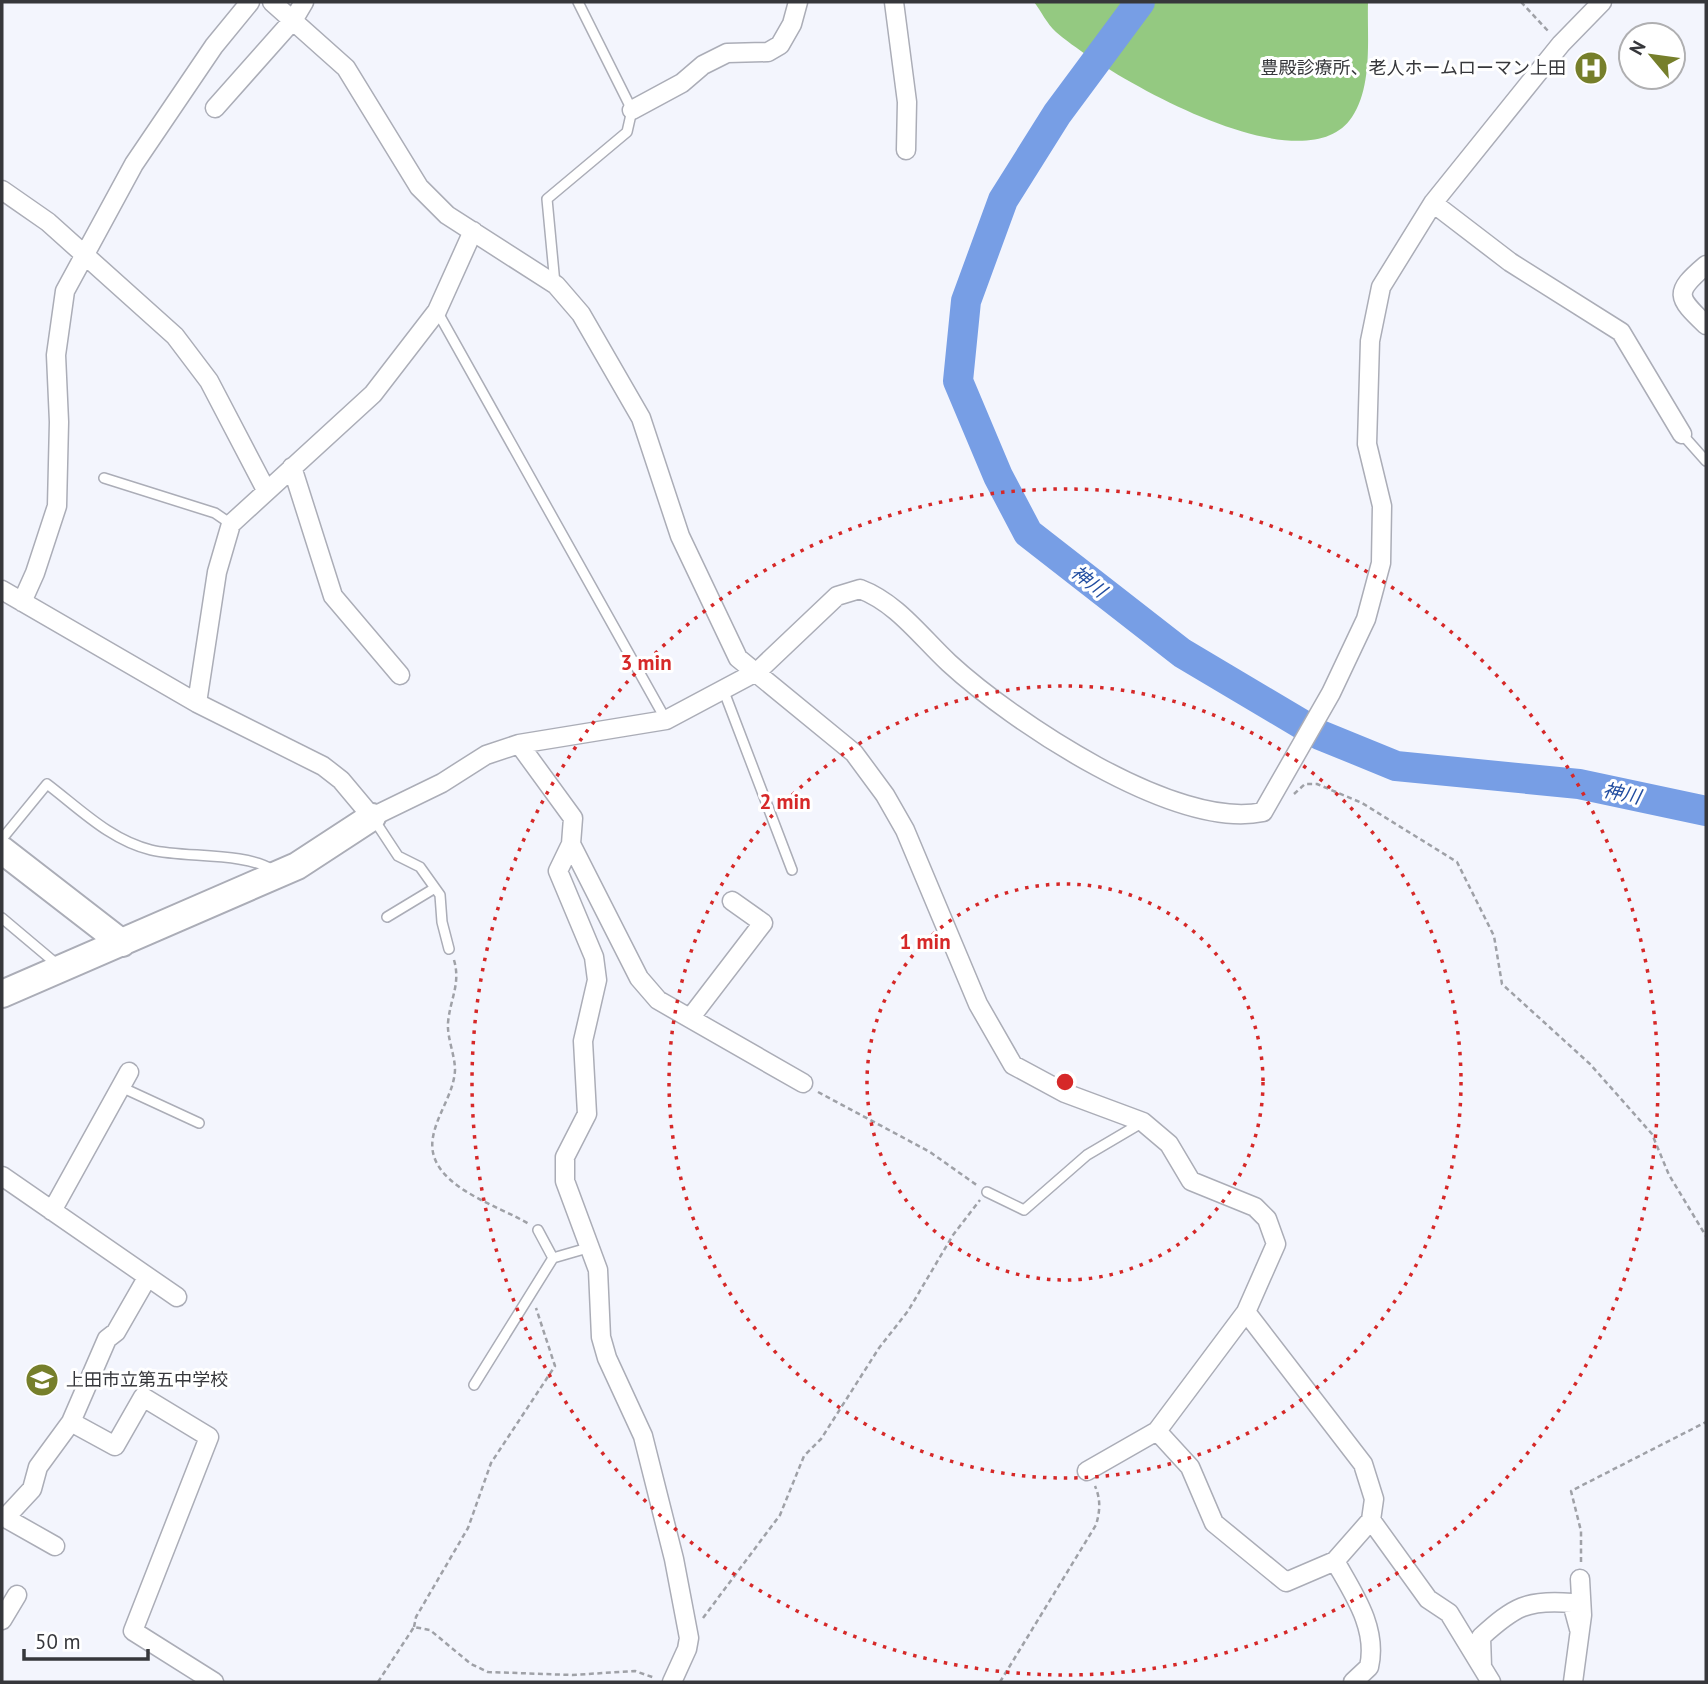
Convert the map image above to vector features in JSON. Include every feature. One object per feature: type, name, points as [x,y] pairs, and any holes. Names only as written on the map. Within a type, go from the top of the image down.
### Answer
[{"type":"street","points":[[22,601],[35,573],[57,506],[59,422],[56,355],[65,291],[141,155],[214,46],[250,2]]},
{"type":"street","points":[[272,2],[346,68],[419,187],[447,215],[556,285],[581,314],[641,418],[680,536],[738,658],[758,671],[854,753],[885,795],[905,830],[978,1004],[1013,1065],[1065,1093],[1143,1122],[1169,1144],[1191,1181],[1255,1207],[1267,1219],[1276,1244],[1246,1312],[1157,1431],[1087,1471]]},
{"type":"street","points":[[215,108],[294,19],[304,2]]},
{"type":"street","points":[[632,110],[682,83],[704,65],[727,53],[768,52],[780,45],[792,24],[798,2]]},
{"type":"street","points":[[894,2],[907,102],[906,150]]},
{"type":"street","points":[[2,994],[297,866],[372,817],[442,783],[486,755],[519,744],[666,719],[758,671],[837,596],[860,589],[875,594],[901,614],[950,664],[1042,736],[1124,779],[1218,813],[1244,816],[1263,812],[1331,693],[1366,619],[1381,563],[1382,506],[1367,444],[1368,373],[1381,287],[1433,203],[1561,44],[1602,2]]},
{"type":"street","points":[[2,190],[48,222],[175,336],[209,381],[266,490]]},
{"type":"street","points":[[1433,203],[1510,262],[1620,332],[1682,434]]},
{"type":"street","points":[[197,704],[217,572],[231,524],[373,394],[437,311],[473,231]]},
{"type":"street","points":[[1706,265],[1686,282],[1681,293],[1682,302],[1706,325]]},
{"type":"street","points":[[292,467],[333,596],[400,675]]},
{"type":"street","points":[[2,590],[197,704],[323,766],[341,780],[372,817]]},
{"type":"street","points":[[519,744],[573,818],[571,844],[558,871],[594,957],[597,980],[583,1041],[587,1114],[565,1157],[565,1181],[598,1270],[601,1337],[607,1358],[643,1436],[674,1559],[689,1638],[687,1649],[665,1680]]},
{"type":"street","points":[[571,844],[639,978],[658,1000],[803,1083]]},
{"type":"street","points":[[2,850],[122,943]]},
{"type":"street","points":[[691,1017],[763,923],[732,901]]},
{"type":"street","points":[[52,1211],[125,1079]]},
{"type":"street","points":[[2,1176],[177,1297]]},
{"type":"street","points":[[55,1546],[4,1517],[32,1489],[38,1467],[71,1422],[107,1339],[116,1332],[147,1278]]},
{"type":"street","points":[[1157,1431],[1191,1467],[1214,1523],[1286,1582],[1335,1561],[1371,1520],[1374,1499],[1363,1464],[1246,1312]]},
{"type":"street","points":[[71,1422],[115,1446],[143,1397],[209,1437],[133,1631],[214,1682]]},
{"type":"street","points":[[1371,1520],[1428,1599],[1449,1613],[1487,1676]]},
{"type":"street","points":[[1335,1561],[1360,1606],[1371,1639],[1369,1667],[1353,1682]]},
{"type":"street","points":[[1573,1682],[1578,1629],[1583,1615],[1580,1579]]},
{"type":"street","points":[[2,1620],[17,1595]]},
{"type":"street","points":[[1487,1676],[1481,1637],[1519,1606],[1543,1600],[1572,1603],[1578,1629]]},
{"type":"lane","points":[[556,285],[547,199],[627,132],[632,110],[578,2]]},
{"type":"lane","points":[[437,311],[666,719]]},
{"type":"lane","points":[[1682,434],[1706,461]]},
{"type":"lane","points":[[104,478],[215,513],[231,524]]},
{"type":"lane","points":[[723,689],[792,870]]},
{"type":"lane","points":[[2,839],[47,784],[121,841],[154,851],[198,854],[268,867],[279,874]]},
{"type":"lane","points":[[372,817],[398,856],[420,867],[440,895],[442,922],[449,949]]},
{"type":"lane","points":[[387,917],[435,888]]},
{"type":"lane","points":[[2,918],[62,968]]},
{"type":"lane","points":[[125,1079],[199,1122]]},
{"type":"lane","points":[[987,1192],[1024,1210],[1087,1155],[1143,1122]]},
{"type":"lane","points":[[538,1230],[552,1258]]},
{"type":"lane","points":[[474,1385],[552,1258],[591,1247]]},
{"type":"path","points":[[1521,2],[1561,44]]},
{"type":"path","points":[[1287,800],[1305,784],[1317,784],[1362,803],[1457,862],[1494,936],[1502,984],[1590,1064],[1653,1134],[1669,1175],[1706,1236]]},
{"type":"path","points":[[449,949],[459,977],[448,1023],[455,1072],[432,1139],[437,1160],[443,1175],[538,1230]]},
{"type":"path","points":[[689,1638],[780,1515],[804,1456],[821,1439],[879,1348],[908,1311],[953,1235],[987,1192],[930,1153],[803,1083]]},
{"type":"path","points":[[378,1682],[414,1627],[416,1617],[468,1528],[491,1463],[555,1366],[531,1293]]},
{"type":"path","points":[[1580,1579],[1581,1531],[1571,1491],[1706,1422]]},
{"type":"path","points":[[1000,1682],[1096,1525],[1100,1511],[1099,1495],[1087,1471]]},
{"type":"path","points":[[414,1627],[430,1630],[471,1664],[488,1672],[572,1675],[635,1671],[665,1680]]},
{"type":"green space","points":[[1034,2],[1368,2],[1368,61],[1359,105],[1352,117],[1327,136],[1292,141],[1249,133],[1203,118],[1115,73],[1056,32]]},
{"type":"waterway","name":"神川","points":[[1140,2],[1057,114],[1003,200],[966,301],[958,381],[998,476],[1028,533],[1182,653],[1320,735],[1396,766],[1579,784],[1706,811]]},
{"type":"place","name":"豊殿診療所、老人ホームローマン上田","points":[[1591,68]]},
{"type":"place","name":"上田市立第五中学校","points":[[42,1380]]}]
